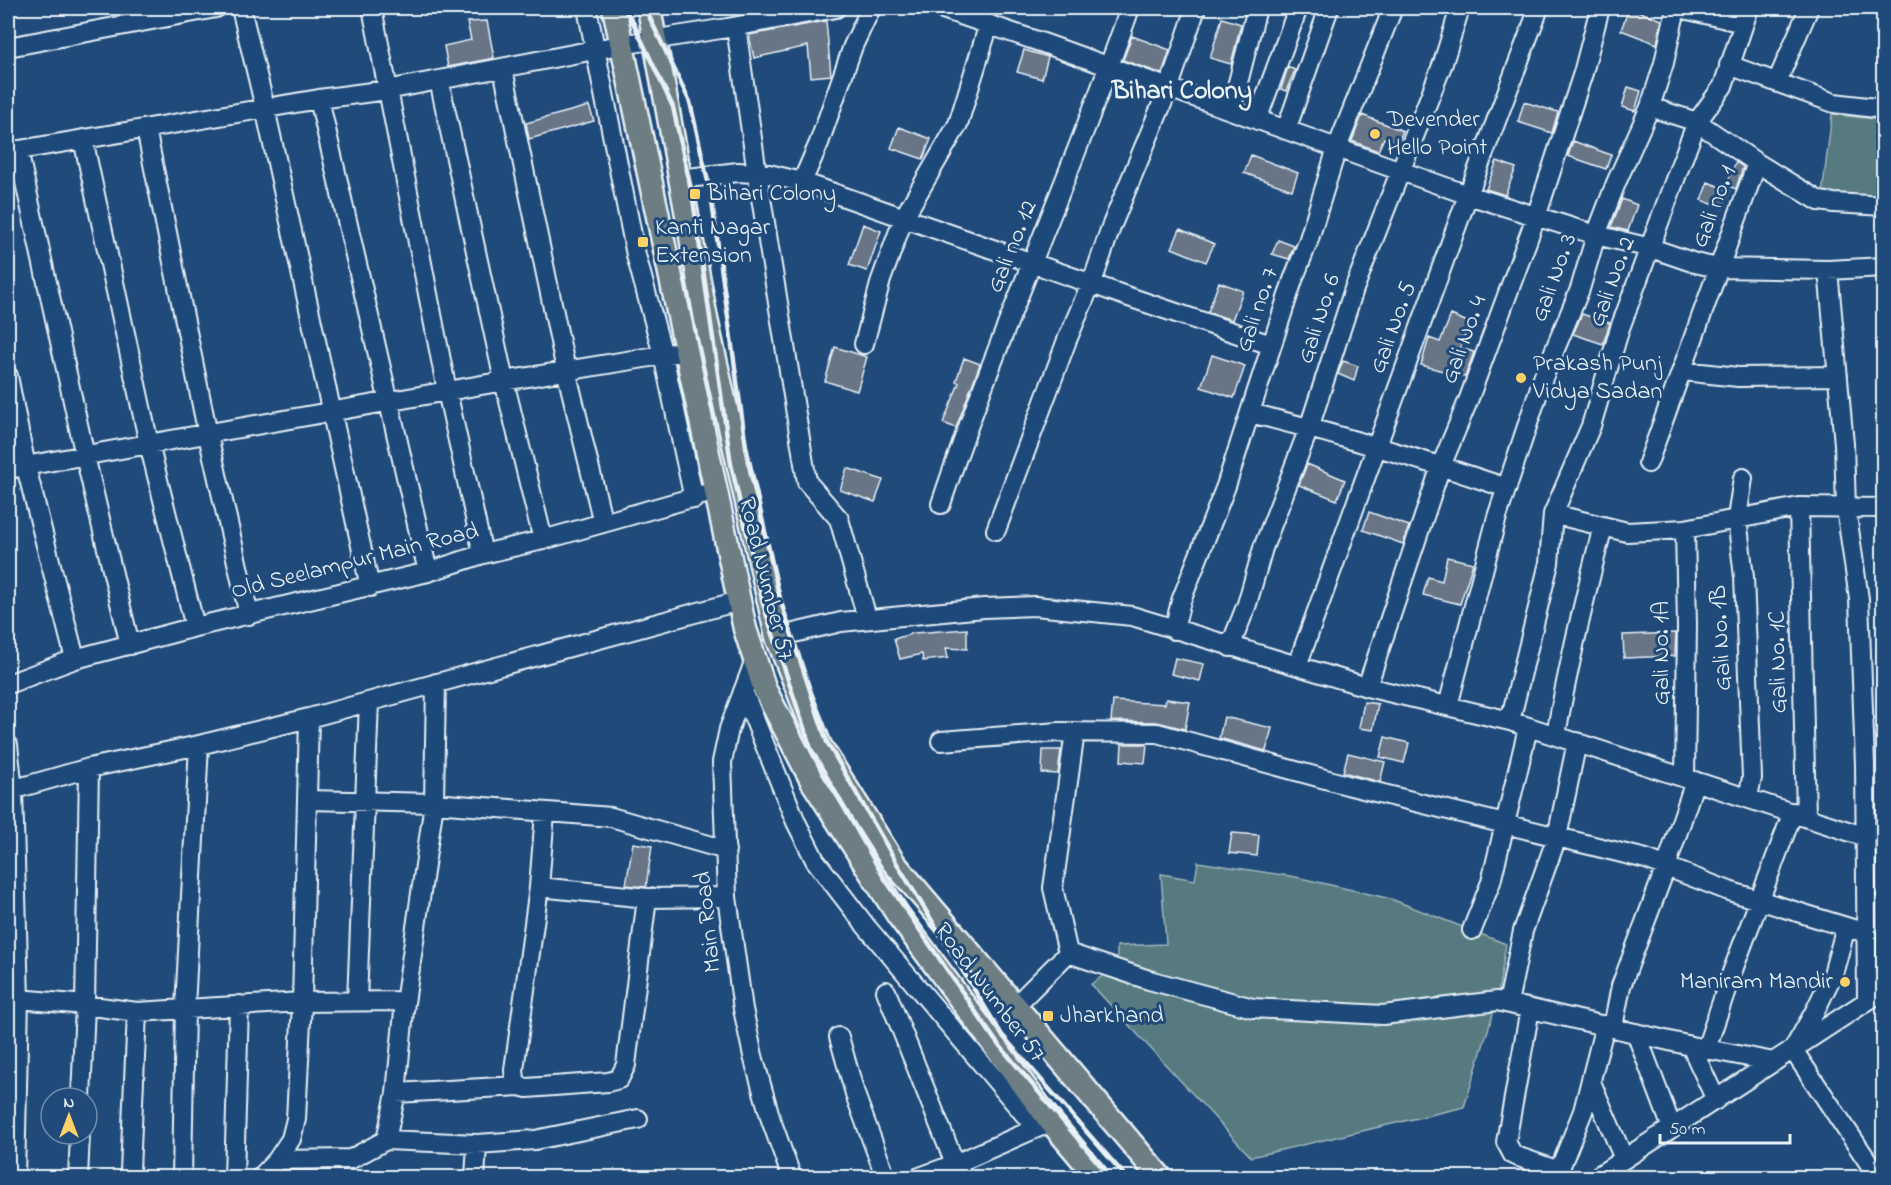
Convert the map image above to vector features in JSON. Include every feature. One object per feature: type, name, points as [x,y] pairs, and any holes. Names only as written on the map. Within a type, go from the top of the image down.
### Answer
[{"type":"main road","name":"Road Number 57","points":[[614,8],[745,629],[765,690],[812,781],[898,915],[1044,1125],[1098,1178]]},
{"type":"main road","name":"Road Number 57","points":[[649,8],[706,319],[777,637],[820,746],[894,863],[1161,1178]]},
{"type":"street","points":[[8,47],[216,8]]},
{"type":"street","points":[[241,8],[370,587]]},
{"type":"street","points":[[372,8],[447,391],[483,554]]},
{"type":"street","points":[[587,8],[636,255],[663,355],[694,499]]},
{"type":"street","points":[[130,645],[13,151],[319,99],[387,90],[620,45],[736,27],[836,8]]},
{"type":"street","points":[[802,182],[819,143],[853,46],[871,8]]},
{"type":"street","points":[[940,8],[1169,87],[1468,195],[1596,236],[1651,248],[1718,268],[1828,270],[1883,267],[1884,274]]},
{"type":"street","name":"Gali no. 12","points":[[941,504],[1031,262],[1062,189],[1130,8]]},
{"type":"street","points":[[996,530],[1067,340],[1169,87],[1196,8]]},
{"type":"street","points":[[1231,110],[1257,8]]},
{"type":"street","points":[[1257,120],[1298,8]]},
{"type":"street","points":[[1286,130],[1329,8]]},
{"type":"street","name":"Gali no. 7","points":[[1174,630],[1181,601],[1226,486],[1337,148],[1393,8]]},
{"type":"street","name":"Gali No. 6","points":[[1230,647],[1247,604],[1263,548],[1309,428],[1354,289],[1443,63],[1460,8]]},
{"type":"street","name":"Gali No. 5","points":[[1297,666],[1468,195],[1539,8]]},
{"type":"street","name":"Gali No. 4","points":[[1367,687],[1441,466],[1468,401],[1536,217],[1584,73],[1600,8]]},
{"type":"street","points":[[1678,8],[1746,15]]},
{"type":"street","name":"Gali No. 3","points":[[1448,706],[1497,517],[1543,378],[1580,289],[1596,236],[1616,183],[1650,107],[1678,8]]},
{"type":"street","points":[[1777,82],[1809,8]]},
{"type":"street","name":"Gali No. 2","points":[[1472,930],[1491,882],[1505,824],[1519,725],[1549,563],[1553,514],[1591,426],[1620,328],[1697,122],[1723,86],[1746,15]]},
{"type":"street","points":[[864,344],[881,280],[904,217],[958,124],[989,24]]},
{"type":"street","points":[[736,27],[807,482],[838,519],[867,618]]},
{"type":"street","points":[[1729,66],[1834,103],[1884,109]]},
{"type":"street","points":[[503,69],[566,370],[603,524]]},
{"type":"street","points":[[439,80],[504,381],[543,540]]},
{"type":"street","points":[[319,99],[428,572]]},
{"type":"street","points":[[1650,107],[1697,122],[1757,163],[1819,201],[1884,206]]},
{"type":"street","points":[[146,129],[208,435],[249,615]]},
{"type":"street","points":[[83,139],[148,444],[195,627]]},
{"type":"street","name":"Gali no. 1","points":[[1648,463],[1757,163]]},
{"type":"street","points":[[680,179],[738,172],[769,174],[802,182],[1090,284],[1271,345]]},
{"type":"street","points":[[1828,270],[1844,444],[1846,508],[1859,599],[1866,837],[1866,1001]]},
{"type":"street","points":[[8,469],[208,435],[330,411],[687,351]]},
{"type":"street","points":[[1683,370],[1738,377],[1838,376]]},
{"type":"street","points":[[8,376],[26,467],[75,659]]},
{"type":"street","points":[[1250,413],[1441,466],[1507,488]]},
{"type":"street","name":"Gali No. 1B","points":[[1743,478],[1737,518],[1744,577],[1748,675],[1752,778],[1748,797]]},
{"type":"street","name":"Old Seelampur Main Road","points":[[9,677],[195,627],[428,572],[483,554],[603,524],[716,491]]},
{"type":"street","points":[[1553,514],[1627,532],[1685,529],[1799,507],[1884,508]]},
{"type":"street","name":"Gali No. 1C","points":[[1799,507],[1800,815]]},
{"type":"street","points":[[1556,735],[1563,690],[1603,526]]},
{"type":"street","name":"Gali No. 1A","points":[[1557,1174],[1583,1111],[1621,986],[1666,867],[1690,779],[1685,529]]},
{"type":"street","points":[[10,791],[90,768],[200,745],[309,718],[739,601]]},
{"type":"street","points":[[777,637],[867,618],[984,608],[1035,606],[1132,616],[1367,687],[1556,735],[1866,837]]},
{"type":"street","name":"Main Road","points":[[755,660],[729,729],[722,762],[727,897],[743,1009],[753,1056],[771,1120],[792,1178]]},
{"type":"street","points":[[386,1140],[396,1093],[405,1003],[434,803],[436,683]]},
{"type":"street","points":[[743,691],[796,822],[815,860],[874,935],[1044,1125],[959,1171],[917,1178]]},
{"type":"street","points":[[357,1001],[369,702]]},
{"type":"street","points":[[260,1178],[277,1160],[291,1139],[296,1119],[302,1002],[309,718]]},
{"type":"street","points":[[941,741],[1075,732],[1157,733],[1347,785],[1646,859],[1729,891],[1866,933]]},
{"type":"street","points":[[1068,953],[1053,888],[1075,732]]},
{"type":"street","points":[[1503,1002],[1523,931],[1557,837],[1577,742]]},
{"type":"street","points":[[8,745],[14,1000],[15,1178]]},
{"type":"street","points":[[182,1178],[185,1008],[200,745]]},
{"type":"street","points":[[82,1086],[90,768]]},
{"type":"street","points":[[308,800],[434,803],[611,817],[726,850]]},
{"type":"street","points":[[519,1086],[514,1070],[539,886],[545,813]]},
{"type":"street","points":[[1716,1100],[1699,1047],[1760,901],[1800,815]]},
{"type":"street","points":[[539,886],[647,898],[727,897]]},
{"type":"street","points":[[396,1093],[519,1086],[527,1088],[608,1082],[619,1079],[626,1065],[647,898]]},
{"type":"street","points":[[874,935],[898,915]]},
{"type":"street","points":[[1793,1050],[1833,974],[1846,927]]},
{"type":"street","points":[[1015,1006],[1068,953]]},
{"type":"street","points":[[1068,953],[1149,980],[1253,1008],[1383,1015],[1503,1002],[1774,1062]]},
{"type":"street","points":[[1595,1178],[1622,1167],[1672,1128],[1884,990]]},
{"type":"street","points":[[886,991],[959,1171]]},
{"type":"street","points":[[14,1000],[85,1005],[136,1012],[302,1002],[405,1001],[405,1003]]},
{"type":"street","points":[[234,1178],[239,1005]]},
{"type":"street","points":[[1530,1009],[1506,1142],[1513,1155],[1557,1174]]},
{"type":"street","points":[[130,1171],[136,1012]]},
{"type":"street","points":[[1636,1033],[1672,1128]]},
{"type":"street","points":[[839,1036],[856,1097],[886,1178]]},
{"type":"street","points":[[1793,1050],[1879,1178]]},
{"type":"street","points":[[1591,1082],[1622,1167]]},
{"type":"street","points":[[277,1160],[351,1159],[386,1140],[477,1144],[535,1140],[638,1119]]},
{"type":"street","points":[[475,1178],[477,1144]]},
{"type":"street","points":[[78,1178],[79,1146]]},
{"type":"green space","points":[[1832,114],[1883,120],[1883,197],[1822,195]]},
{"type":"green space","points":[[1198,862],[1296,877],[1391,899],[1506,944],[1497,1001],[1464,1107],[1251,1157],[1091,984],[1117,966],[1117,946],[1166,944],[1161,874],[1195,880]]},
{"type":"building","points":[[1629,8],[1662,20],[1657,44],[1621,30]]},
{"type":"building","points":[[1222,18],[1241,24],[1231,64],[1210,58]]},
{"type":"building","points":[[487,21],[494,58],[448,67],[444,46],[471,40],[467,22]]},
{"type":"building","points":[[826,21],[831,75],[811,77],[808,46],[754,58],[749,35]]},
{"type":"building","points":[[1132,36],[1170,50],[1162,74],[1123,60]]},
{"type":"building","points":[[1024,50],[1048,57],[1042,79],[1017,72]]},
{"type":"building","points":[[1288,67],[1295,70],[1286,91],[1281,89]]},
{"type":"building","points":[[1628,87],[1641,91],[1635,111],[1622,107]]},
{"type":"building","points":[[1524,102],[1558,112],[1552,133],[1518,122]]},
{"type":"building","points":[[589,106],[594,121],[529,139],[526,123]]},
{"type":"building","name":"Devender Hello Point","points":[[1362,115],[1403,131],[1398,143],[1384,138],[1378,151],[1352,141]]},
{"type":"building","points":[[899,127],[931,139],[923,159],[891,148]]},
{"type":"building","points":[[1573,141],[1611,155],[1606,169],[1568,156]]},
{"type":"building","points":[[1251,155],[1298,173],[1292,190],[1244,173]]},
{"type":"building","points":[[1497,161],[1516,168],[1505,195],[1486,189]]},
{"type":"building","points":[[1736,162],[1743,167],[1736,189],[1726,185]]},
{"type":"building","points":[[1708,182],[1730,191],[1723,208],[1701,200]]},
{"type":"building","points":[[1622,199],[1637,205],[1628,231],[1611,227]]},
{"type":"building","points":[[863,224],[881,231],[867,271],[849,265]]},
{"type":"building","points":[[1180,229],[1214,244],[1206,262],[1172,248]]},
{"type":"building","points":[[1278,240],[1294,246],[1289,259],[1272,254]]},
{"type":"building","points":[[1219,282],[1243,291],[1232,320],[1208,312]]},
{"type":"building","points":[[1582,314],[1610,323],[1603,344],[1573,334]]},
{"type":"building","points":[[1451,315],[1470,323],[1460,348],[1474,352],[1465,377],[1421,365],[1429,338],[1440,342]]},
{"type":"building","points":[[835,347],[867,357],[857,391],[825,381]]},
{"type":"building","points":[[1212,355],[1245,366],[1234,398],[1201,387]]},
{"type":"building","points":[[964,358],[980,364],[956,428],[943,423],[959,383],[956,381]]},
{"type":"building","points":[[1343,361],[1358,366],[1354,381],[1338,374]]},
{"type":"building","points":[[1307,464],[1345,480],[1337,500],[1299,485]]},
{"type":"building","points":[[847,468],[883,480],[875,502],[840,490]]},
{"type":"building","points":[[1369,512],[1409,526],[1403,544],[1363,530]]},
{"type":"building","points":[[1447,557],[1473,563],[1460,604],[1423,595],[1428,577],[1442,581]]},
{"type":"building","points":[[967,629],[967,649],[946,648],[948,658],[923,661],[922,654],[900,659],[894,639],[914,633]]},
{"type":"building","points":[[1676,633],[1675,656],[1624,658],[1623,635]]},
{"type":"building","points":[[1175,658],[1204,664],[1200,681],[1171,674]]},
{"type":"building","points":[[1166,699],[1190,702],[1185,729],[1157,722],[1111,721],[1113,701],[1165,704]]},
{"type":"building","points":[[1364,702],[1378,704],[1373,730],[1359,728]]},
{"type":"building","points":[[1224,717],[1272,728],[1266,751],[1219,738]]},
{"type":"building","points":[[1385,737],[1409,743],[1404,763],[1380,757]]},
{"type":"building","points":[[1122,744],[1147,744],[1145,763],[1121,761]]},
{"type":"building","points":[[1043,750],[1061,750],[1058,774],[1042,773]]},
{"type":"building","points":[[1348,753],[1385,762],[1380,782],[1343,772]]},
{"type":"building","points":[[1232,833],[1259,835],[1257,856],[1229,853]]},
{"type":"building","points":[[633,843],[652,846],[646,887],[626,885]]},
{"type":"railway","points":[[623,8],[632,20],[673,107],[693,199],[731,464],[763,604],[811,749],[883,876],[995,1040],[1111,1178]]},
{"type":"railway","points":[[645,8],[690,102],[711,195],[748,461],[780,599],[827,742],[899,867],[1002,1035],[1127,1178]]},
{"type":"place","name":"Devender Hello Point","points":[[1375,134]]},
{"type":"place","name":"Bihari Colony","points":[[695,194]]},
{"type":"place","name":"Kanti Nagar Extension","points":[[643,242]]},
{"type":"place","name":"Prakash Punj Vidya Sadan","points":[[1521,378]]},
{"type":"place","name":"Maniram Mandir","points":[[1845,982]]},
{"type":"place","name":"Jharkhand","points":[[1048,1016]]},
{"type":"district","name":"Bihari Colony","points":[[1182,92]]}]
